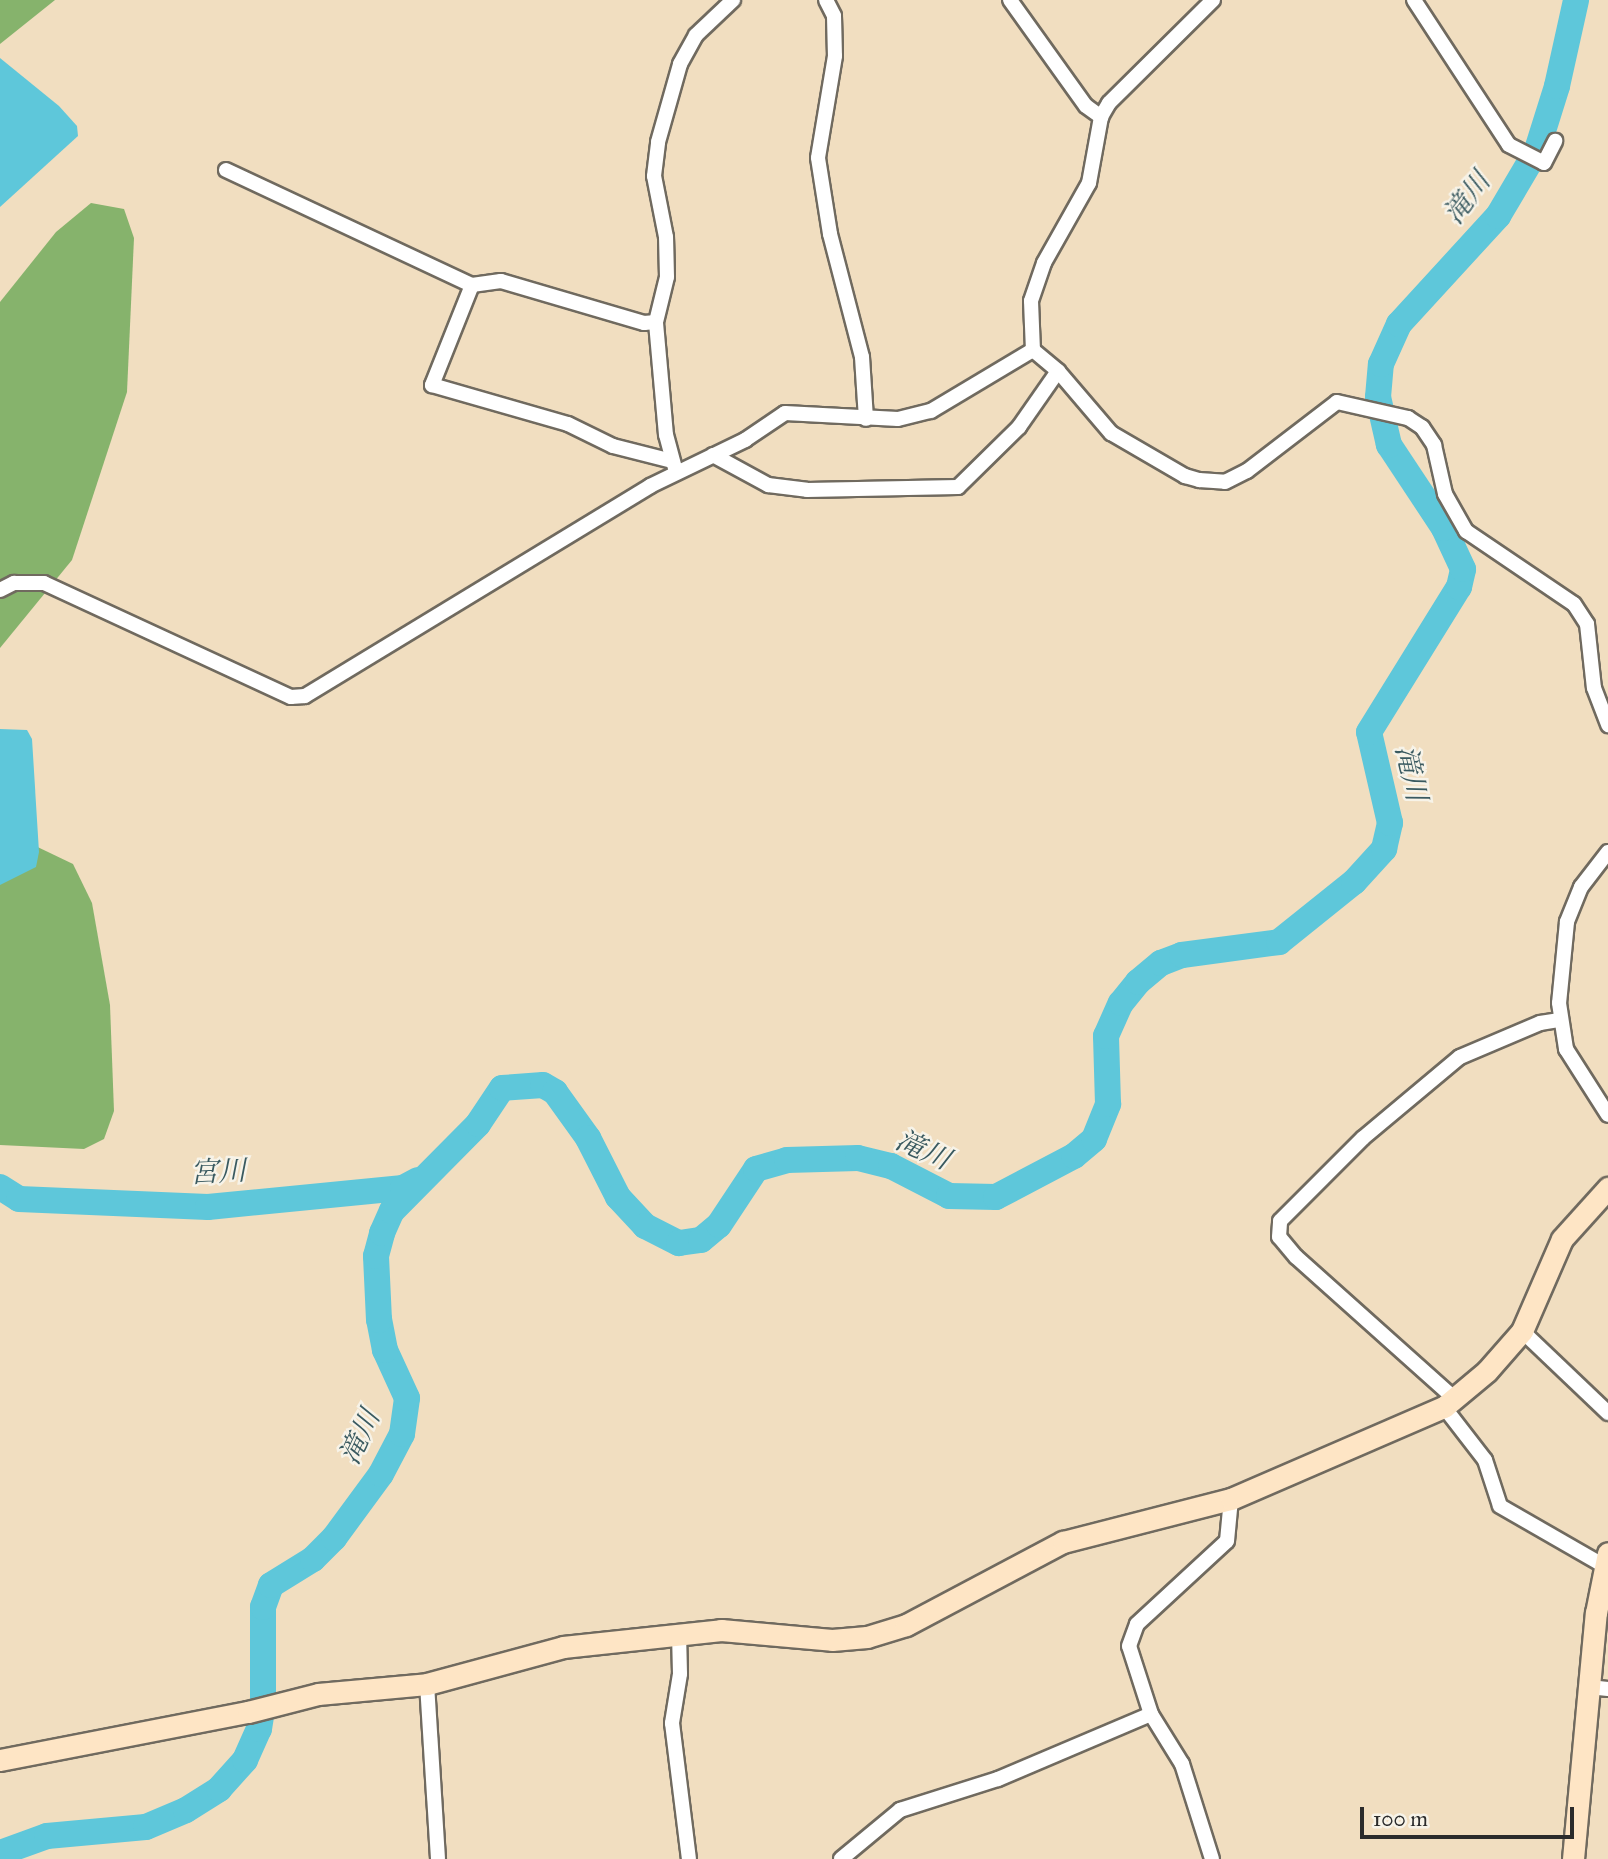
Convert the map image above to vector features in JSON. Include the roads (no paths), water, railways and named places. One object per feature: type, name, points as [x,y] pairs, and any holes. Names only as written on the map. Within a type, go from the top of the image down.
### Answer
[{"type":"street","points":[[674,466],[656,322],[667,277],[666,237],[654,176],[658,142],[680,64],[696,35],[733,0]]},
{"type":"street","points":[[827,0],[834,16],[835,56],[818,158],[830,234],[862,358],[866,419]]},
{"type":"street","points":[[1010,0],[1086,106],[1101,117]]},
{"type":"street","points":[[1213,0],[1110,103],[1101,117],[1089,183],[1044,263],[1031,302],[1032,350],[1058,371],[1111,433],[1185,476],[1199,480],[1225,482],[1247,471],[1337,402],[1361,406],[1422,427],[1434,445],[1445,495],[1466,531],[1574,604],[1587,624],[1594,688],[1608,725]]},
{"type":"street","points":[[1414,0],[1434,24],[1458,73],[1514,149],[1544,163],[1555,141]]},
{"type":"street","points":[[226,170],[472,285],[501,281],[644,323],[656,322]]},
{"type":"street","points":[[472,285],[432,385],[568,424],[613,446],[674,466]]},
{"type":"street","points":[[0,590],[14,583],[44,583],[292,697],[305,696],[674,466],[713,455],[786,413],[898,419],[931,411],[1032,350]]},
{"type":"street","points":[[713,455],[768,485],[807,490],[958,487],[1019,427],[1058,371]]},
{"type":"street","points":[[1608,852],[1581,887],[1567,922],[1560,955],[1560,1020],[1566,1049],[1608,1115]]},
{"type":"street","points":[[1560,1020],[1540,1023],[1460,1057],[1363,1138],[1280,1221],[1279,1237],[1296,1257],[1450,1403],[1485,1460],[1500,1506],[1607,1563],[1599,1688],[1573,1859]]},
{"type":"street","points":[[0,1760],[267,1708],[318,1694],[427,1684],[563,1647],[679,1633],[732,1630],[832,1640],[867,1637],[906,1625],[1063,1542],[1231,1499],[1450,1403],[1522,1331],[1562,1239],[1608,1188]]},
{"type":"street","points":[[1522,1331],[1608,1413]]},
{"type":"street","points":[[1212,1859],[1182,1764],[1151,1714],[1132,1661],[1132,1634],[1227,1541],[1231,1499]]},
{"type":"street","points":[[679,1633],[680,1674],[672,1723],[689,1859]]},
{"type":"street","points":[[427,1684],[438,1859]]},
{"type":"street","points":[[841,1859],[900,1810],[998,1779],[1151,1714]]},
{"type":"water","points":[[0,58],[59,106],[77,126],[78,136],[0,207]]},
{"type":"water","points":[[0,729],[27,730],[32,739],[39,852],[36,867],[0,885]]},
{"type":"waterway","name":"滝川","points":[[0,1853],[47,1836],[146,1827],[186,1810],[219,1789],[245,1760],[259,1729],[263,1704],[263,1607],[271,1585],[313,1559],[334,1538],[381,1474],[402,1434],[407,1398],[385,1350],[379,1320],[376,1256],[382,1233],[392,1211],[478,1124],[502,1088],[543,1085],[555,1092],[588,1138],[618,1197],[645,1226],[679,1243],[701,1240],[719,1225],[756,1169],[787,1160],[858,1158],[891,1166],[949,1196],[996,1197],[1074,1156],[1094,1139],[1108,1104],[1106,1036],[1121,1003],[1138,982],[1161,963],[1182,955],[1279,942],[1354,882],[1384,849],[1390,823],[1369,732],[1459,587],[1463,569],[1444,528],[1389,445],[1378,397],[1381,364],[1399,324],[1498,216],[1537,150],[1557,86],[1576,0]]},
{"type":"waterway","name":"宮川","points":[[0,1187],[19,1199],[208,1207],[403,1188],[418,1180]]}]
